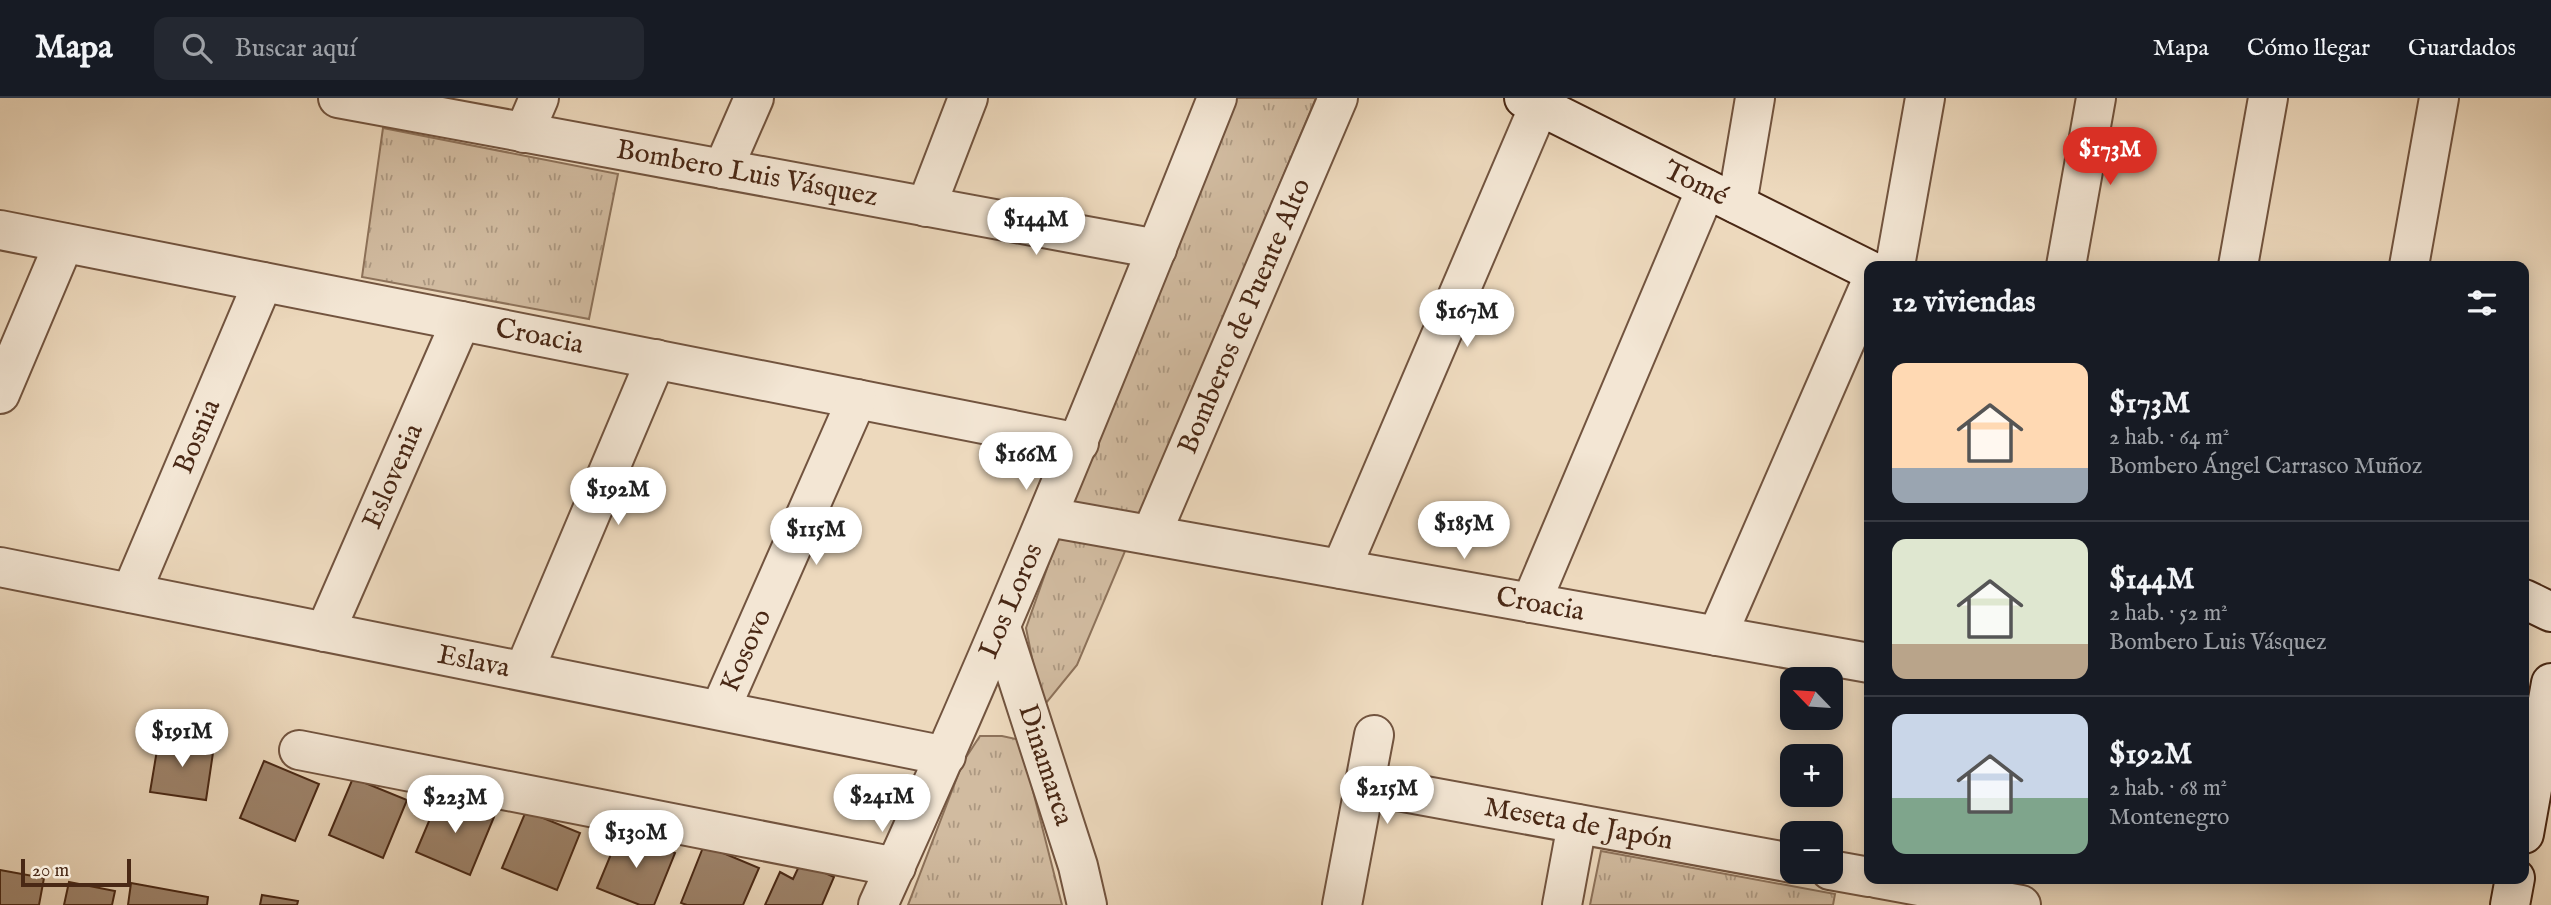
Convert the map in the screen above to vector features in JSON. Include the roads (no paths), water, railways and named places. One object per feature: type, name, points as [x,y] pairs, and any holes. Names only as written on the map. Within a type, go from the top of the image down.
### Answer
[{"type":"street","name":"Bombero Luis Vásquez","points":[[338,98],[1157,249]]},
{"type":"street","points":[[524,133],[539,98]]},
{"type":"street","points":[[723,169],[754,98]]},
{"type":"street","points":[[926,207],[968,98]]},
{"type":"street","name":"Los Loros","points":[[878,905],[946,756],[1048,517],[1217,98]]},
{"type":"street","name":"Bomberos de Puente Alto","points":[[1151,535],[1338,98]]},
{"type":"street","points":[[1531,603],[1721,197],[1755,98]]},
{"type":"street","points":[[1896,261],[1925,98]]},
{"type":"street","points":[[2067,261],[2096,98]]},
{"type":"street","points":[[2239,261],[2268,98]]},
{"type":"street","points":[[2410,261],[2439,98]]},
{"type":"street","points":[[1340,569],[1553,106]]},
{"type":"street","name":"Tomé","points":[[1553,106],[1721,197],[1864,268]]},
{"type":"street","name":"Croacia","points":[[0,230],[1079,443]]},
{"type":"street","points":[[0,394],[64,243]]},
{"type":"street","name":"Bosnia","points":[[131,593],[263,282]]},
{"type":"street","points":[[1717,636],[1864,298]]},
{"type":"street","name":"Eslovenia","points":[[325,632],[461,321]]},
{"type":"street","points":[[524,671],[656,359]]},
{"type":"street","name":"Kosovo","points":[[720,710],[857,399]]},
{"type":"street","name":"Croacia","points":[[1048,517],[1864,662]]},
{"type":"street","name":"Eslava","points":[[0,567],[946,756]]},
{"type":"street","points":[[2529,601],[2551,612]]},
{"type":"street","name":"Dinamarca","points":[[1001,627],[1078,866],[1087,905]]},
{"type":"street","points":[[2529,806],[2551,683]]},
{"type":"street","points":[[1342,905],[1374,735]]},
{"type":"street","points":[[299,750],[896,867]]},
{"type":"street","name":"Meseta de Japón","points":[[1365,785],[1780,861]]},
{"type":"street","points":[[1562,905],[1577,824]]},
{"type":"street","points":[[1843,874],[1864,880]]},
{"type":"street","points":[[1882,884],[2021,905]]},
{"type":"street","points":[[2510,905],[2514,884]]}]
